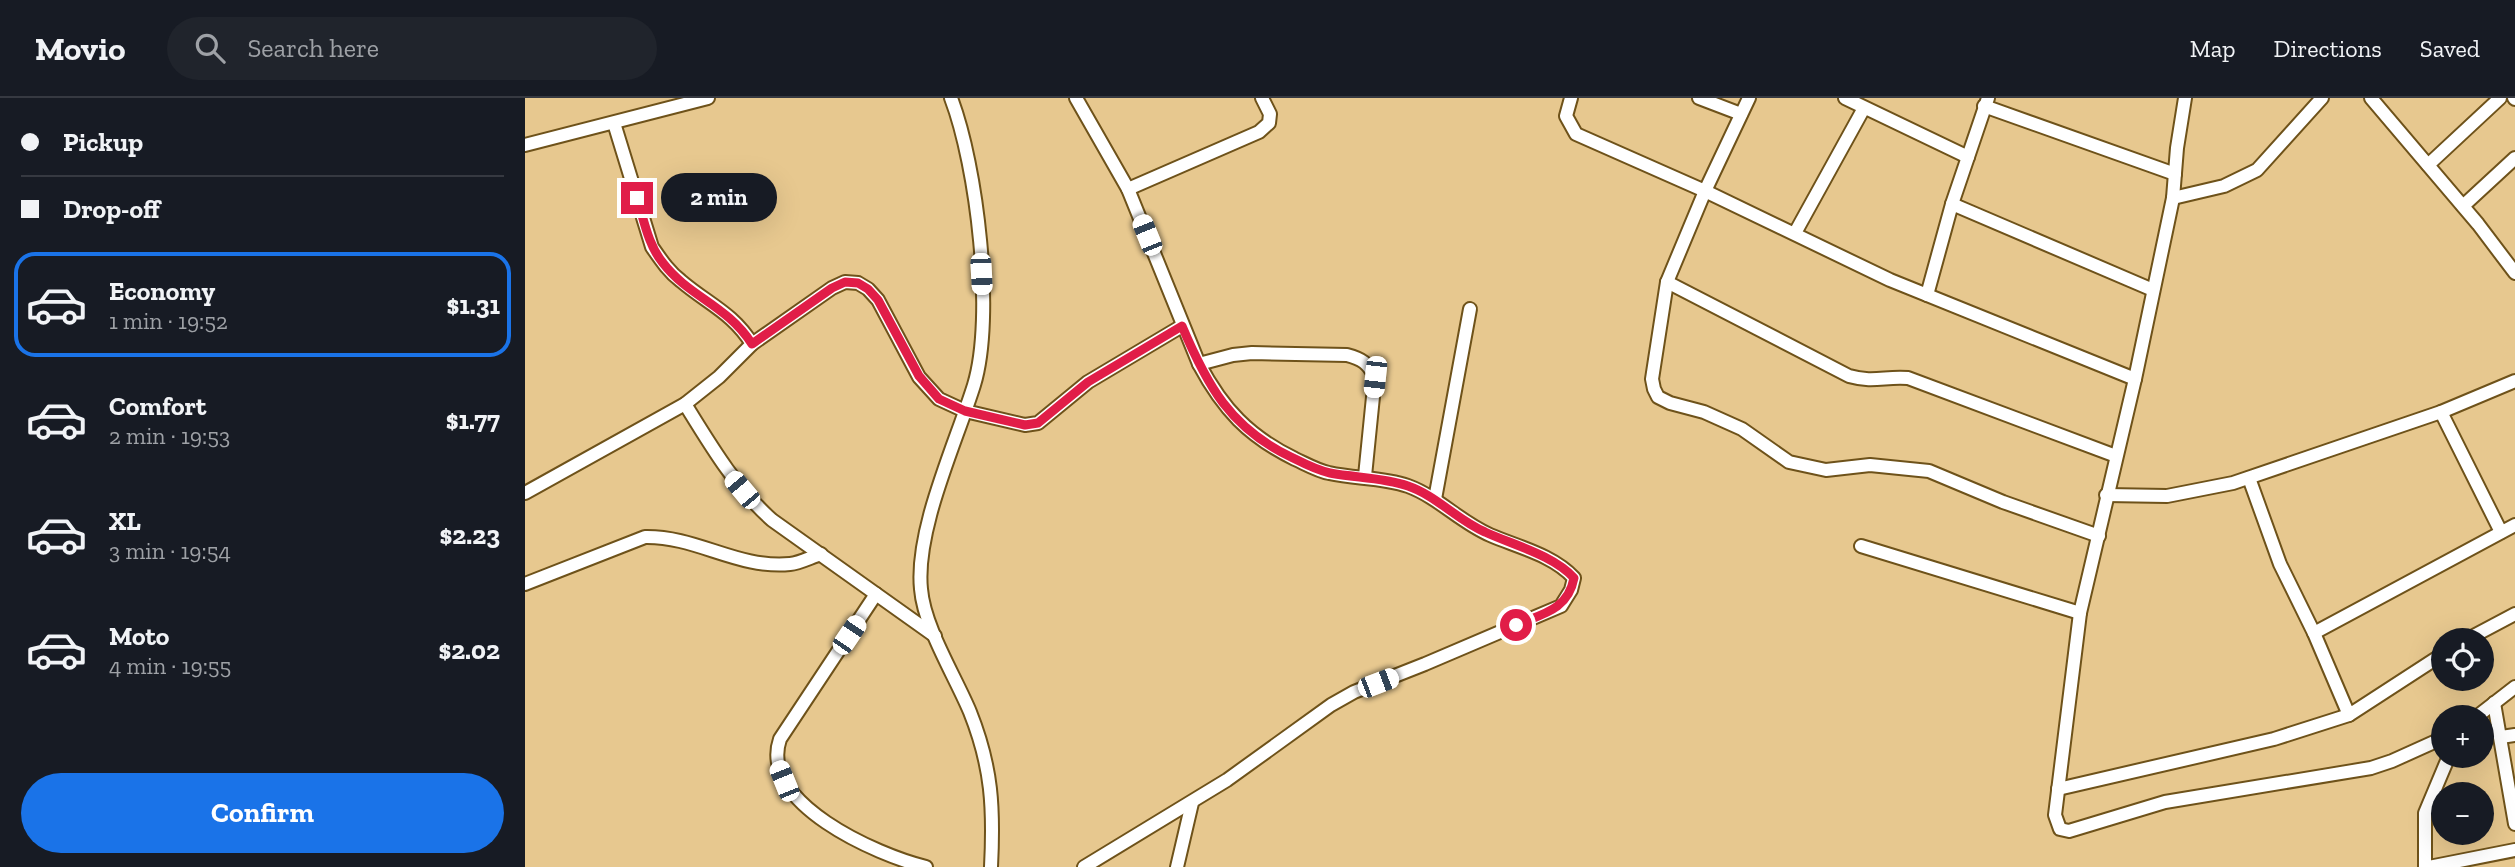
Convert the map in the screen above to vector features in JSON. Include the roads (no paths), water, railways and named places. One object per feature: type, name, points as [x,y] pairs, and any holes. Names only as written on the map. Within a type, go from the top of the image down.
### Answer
[{"type":"street","points":[[525,145],[708,98]]},
{"type":"street","points":[[951,98],[966,150],[976,212],[982,333],[975,382],[924,543],[921,590],[927,617],[970,712],[989,772],[994,816],[991,867]]},
{"type":"street","points":[[1076,98],[1128,189],[1199,364],[1226,408],[1264,442],[1327,473],[1365,476],[1410,486],[1435,499],[1479,530],[1551,560],[1566,569],[1574,578],[1571,590],[1561,606],[1354,692],[1331,705],[1192,803],[1084,867]]},
{"type":"street","points":[[1128,189],[1259,132],[1269,123],[1270,114],[1262,98]]},
{"type":"street","points":[[1571,98],[1566,116],[1576,134],[1705,191],[1890,280],[2135,379]]},
{"type":"street","points":[[1699,98],[1741,114]]},
{"type":"street","points":[[1749,98],[1705,191],[1667,282],[1652,379],[1658,397],[1704,412],[1742,429],[1789,462],[1826,470],[1870,466],[1929,471],[2003,502],[2099,536]]},
{"type":"street","points":[[1845,98],[1968,157]]},
{"type":"street","points":[[2185,98],[2173,198],[2135,379],[2080,613],[2056,823],[2060,829],[2069,831],[2165,802],[2371,768],[2431,743]]},
{"type":"street","points":[[2173,198],[2224,186],[2257,170],[2322,98]]},
{"type":"street","points":[[2371,98],[2463,206],[2515,273]]},
{"type":"street","points":[[2428,165],[2500,98]]},
{"type":"street","points":[[1927,295],[1952,204],[1986,102],[2175,174]]},
{"type":"street","points":[[1795,233],[1864,108]]},
{"type":"street","points":[[614,123],[652,247],[680,281],[728,314],[742,328],[752,344]]},
{"type":"street","points":[[2463,206],[2515,158]]},
{"type":"street","points":[[1952,204],[2153,290]]},
{"type":"street","points":[[525,493],[685,404],[719,377],[752,344],[832,288],[845,282],[858,283],[878,300],[919,376],[939,399],[965,411],[1025,425],[1038,423],[1088,382],[1182,326]]},
{"type":"street","points":[[1667,282],[1849,376],[1874,381],[1908,378],[2116,456]]},
{"type":"street","points":[[1435,499],[1470,309]]},
{"type":"street","points":[[1199,364],[1252,353],[1347,355],[1369,365],[1375,377],[1365,476]]},
{"type":"street","points":[[2106,495],[2168,496],[2249,478],[2441,412],[2515,381]]},
{"type":"street","points":[[685,404],[731,477],[752,502],[772,520],[936,637]]},
{"type":"street","points":[[2441,412],[2501,532]]},
{"type":"street","points":[[2249,478],[2280,564],[2349,715]]},
{"type":"street","points":[[2313,633],[2515,525]]},
{"type":"street","points":[[525,584],[645,537],[675,539],[751,563],[793,564],[821,554]]},
{"type":"street","points":[[1861,546],[2080,613]]},
{"type":"street","points":[[876,593],[780,739],[776,751],[779,767],[792,794],[829,825],[887,853],[926,867]]},
{"type":"street","points":[[2489,628],[2515,614]]},
{"type":"street","points":[[2058,789],[2274,739],[2349,715],[2431,662]]},
{"type":"street","points":[[2491,705],[2515,687]]},
{"type":"street","points":[[2494,703],[2515,824]]},
{"type":"street","points":[[2501,737],[2515,735]]},
{"type":"street","points":[[2444,768],[2425,813],[2427,867],[2515,850]]},
{"type":"street","points":[[1177,867],[1192,803]]}]
